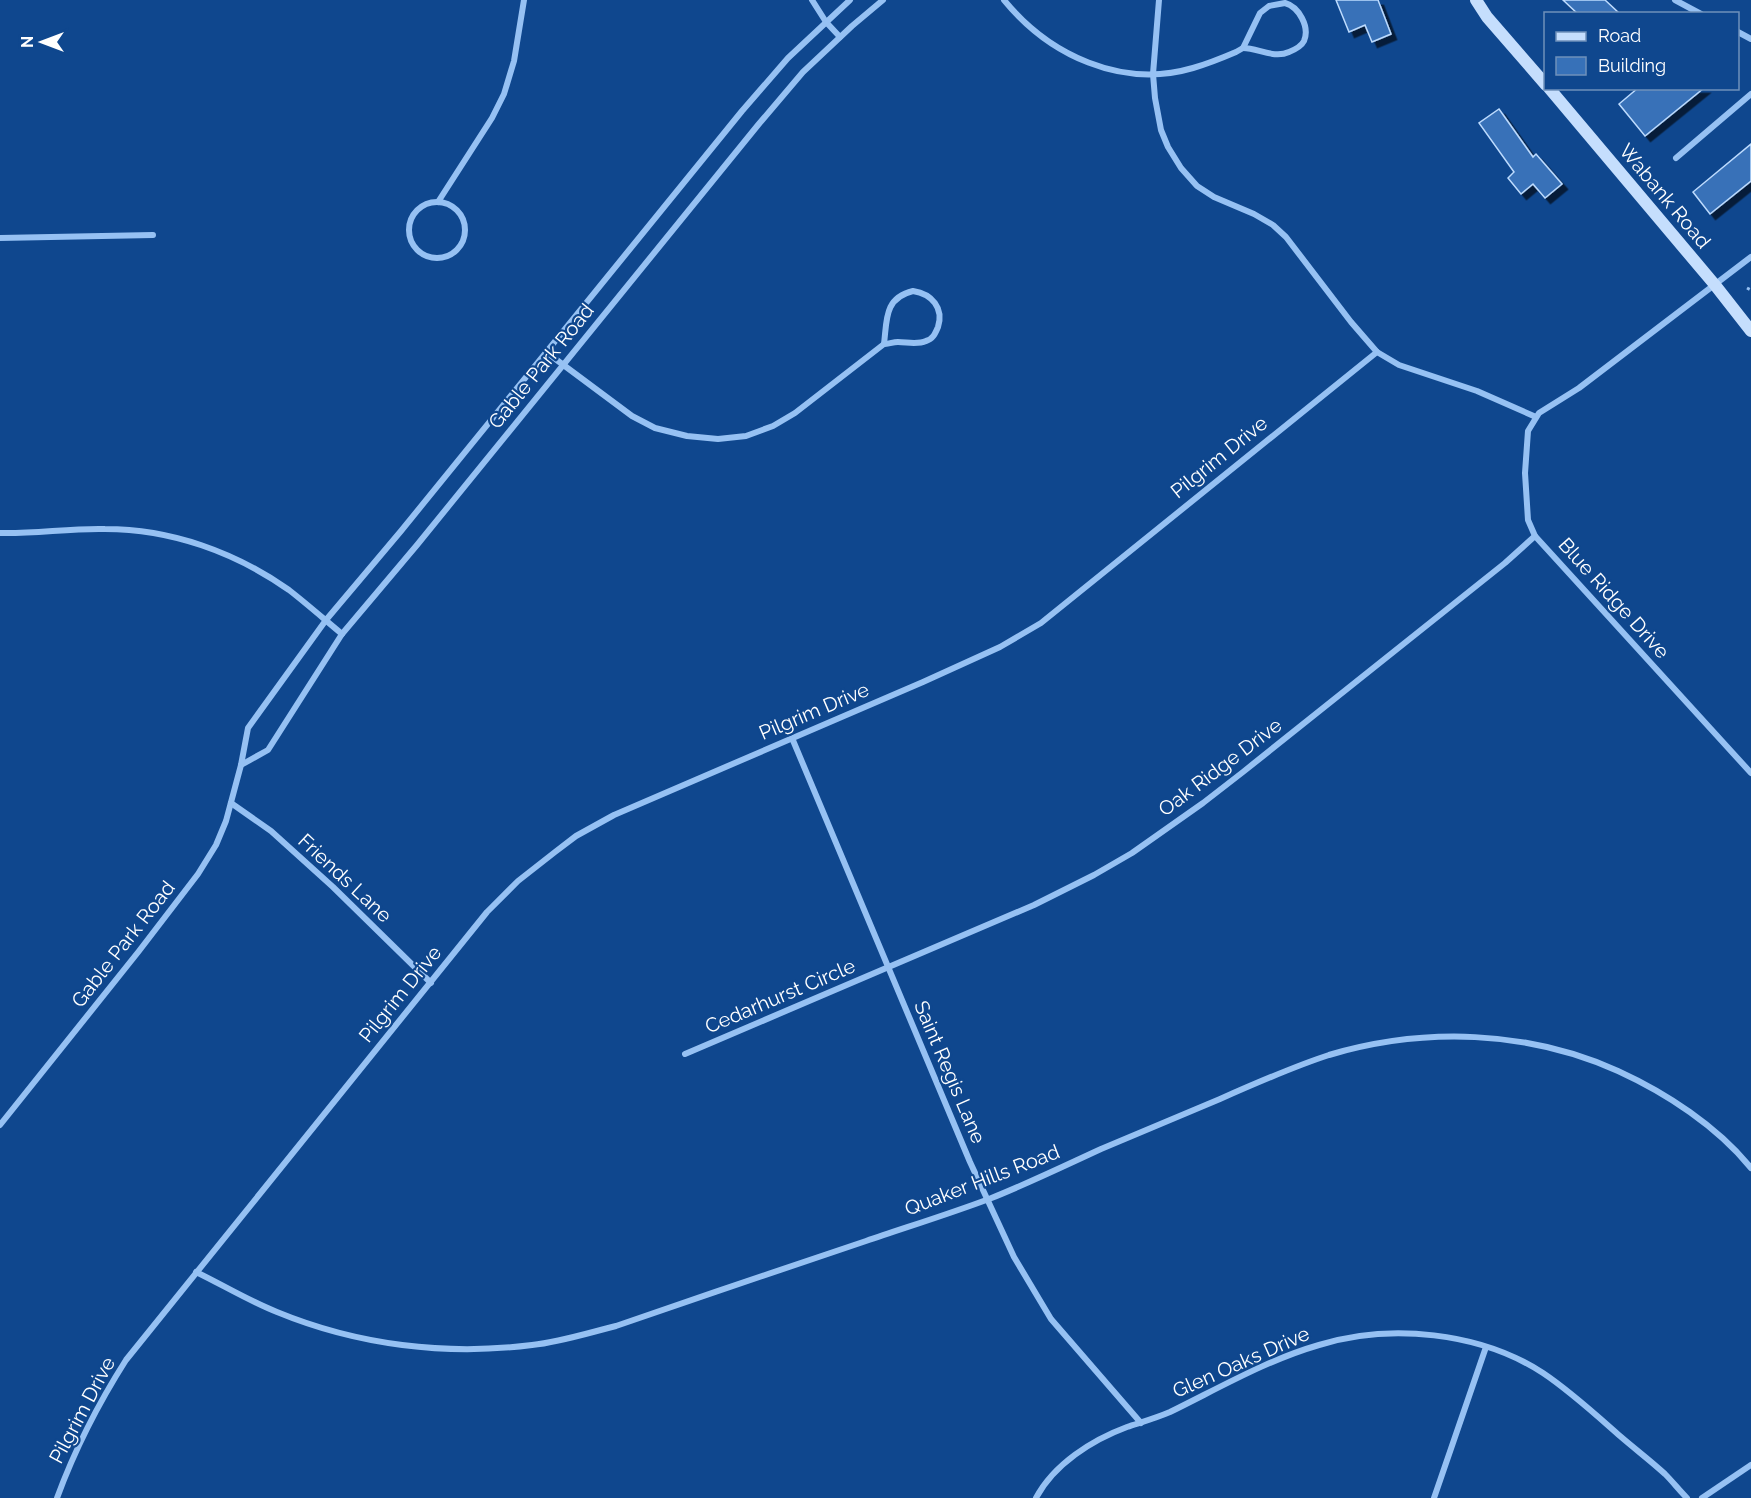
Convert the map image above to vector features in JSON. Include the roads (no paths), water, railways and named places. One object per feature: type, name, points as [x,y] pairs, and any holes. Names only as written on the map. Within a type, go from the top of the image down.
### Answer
[{"type":"street","points":[[438,202],[492,118],[504,94],[514,61],[524,0]]},
{"type":"street","points":[[812,0],[840,38]]},
{"type":"street","name":"Gable Park Road","points":[[0,1125],[198,874],[216,845],[231,803],[248,728],[326,620],[742,111],[788,58],[850,0]]},
{"type":"street","name":"Gable Park Road","points":[[241,765],[267,750],[342,634],[758,125],[803,72],[883,0]]},
{"type":"street","points":[[1004,0],[1016,15],[1043,39],[1067,54],[1099,66],[1133,74],[1192,69],[1243,48],[1273,54],[1288,53],[1300,47],[1304,41],[1306,28],[1292,5],[1285,3],[1269,6],[1258,18],[1243,48]]},
{"type":"street","points":[[1159,0],[1153,74],[1155,98],[1161,130],[1181,168],[1197,186],[1214,197],[1273,225],[1286,237],[1377,352],[1399,365],[1477,391],[1536,417],[1579,388],[1751,257]]},
{"type":"street","points":[[1476,0],[1487,17],[1544,84]]},
{"type":"street","points":[[1675,0],[1697,12]]},
{"type":"street","name":"Wabank Road","points":[[1551,90],[1751,330]]},
{"type":"street","points":[[1676,158],[1751,94]]},
{"type":"street","points":[[438,202],[456,209],[465,226],[465,236],[455,252],[447,257],[437,258],[428,257],[414,246],[409,230],[415,213],[421,207],[438,202]]},
{"type":"street","points":[[0,238],[153,235]]},
{"type":"street","points":[[546,352],[632,416],[655,428],[687,436],[718,439],[746,436],[773,426],[795,413],[884,344],[927,341],[935,335],[940,319],[939,308],[930,297],[913,291],[901,294],[896,299],[889,308],[884,344]]},
{"type":"street","name":"Pilgrim Drive","points":[[57,1498],[82,1437],[106,1391],[126,1360],[487,912],[518,881],[576,836],[640,802],[923,682],[1000,647],[1041,623],[1377,352]]},
{"type":"street","name":"Blue Ridge Drive","points":[[1536,417],[1528,431],[1525,473],[1528,520],[1535,536],[1751,773]]},
{"type":"street","points":[[0,533],[107,528],[175,536],[248,564],[288,590],[342,634]]},
{"type":"street","name":"Oak Ridge Drive","points":[[888,968],[1034,905],[1132,853],[1243,772],[1505,563],[1535,536]]},
{"type":"street","name":"Saint Regis Lane","points":[[792,738],[888,968],[1014,1257],[1051,1319],[1140,1423]]},
{"type":"street","name":"Friends Lane","points":[[231,803],[271,831],[333,887],[431,983]]},
{"type":"street","name":"Cedarhurst Circle","points":[[685,1054],[888,968]]},
{"type":"street","name":"Quaker Hills Road","points":[[196,1272],[276,1312],[365,1339],[415,1347],[449,1349],[533,1345],[616,1326],[987,1199],[1293,1068],[1354,1048],[1437,1036],[1514,1041],[1540,1045],[1591,1059],[1640,1081],[1684,1108],[1728,1144],[1751,1168]]},
{"type":"street","name":"Glen Oaks Drive","points":[[1036,1498],[1055,1472],[1075,1455],[1116,1431],[1163,1415],[1258,1368],[1320,1344],[1391,1332],[1451,1338],[1486,1347],[1507,1354],[1541,1372],[1567,1391],[1665,1474],[1686,1498]]},
{"type":"street","points":[[1434,1498],[1486,1347]]},
{"type":"street","points":[[1702,1498],[1751,1465]]}]
